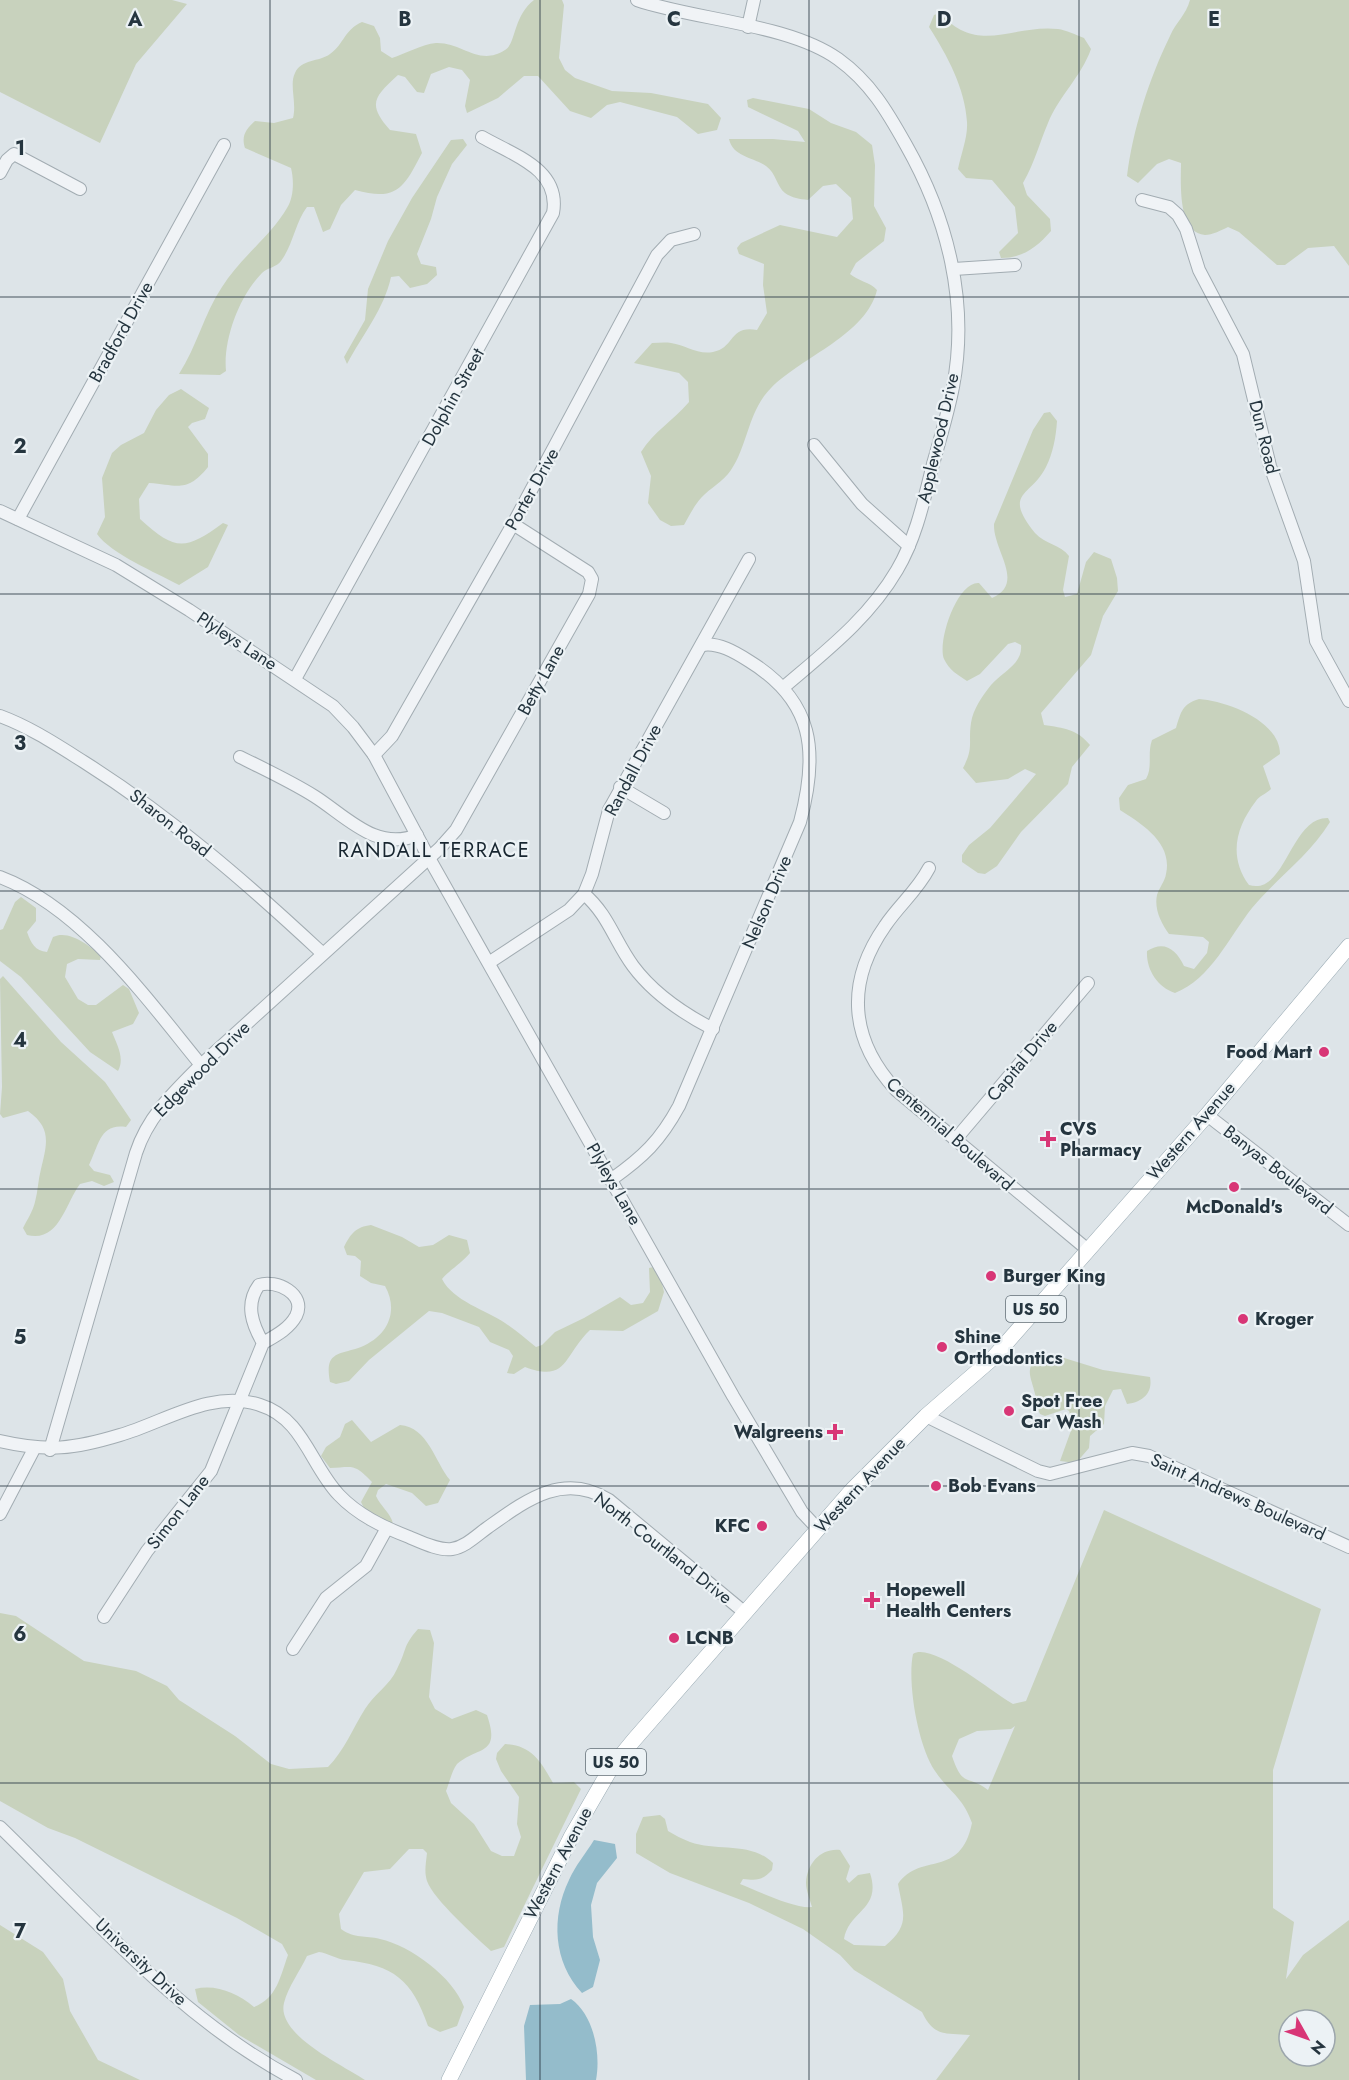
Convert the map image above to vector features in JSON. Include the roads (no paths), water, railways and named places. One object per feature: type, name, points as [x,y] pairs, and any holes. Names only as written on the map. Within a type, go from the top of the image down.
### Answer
[{"type":"main road","name":"Western Avenue","points":[[449,2080],[571,1837],[597,1791],[642,1729],[888,1453],[926,1416],[994,1357],[1207,1115],[1349,946]]},
{"type":"street","name":"Applewood Drive","points":[[637,0],[813,45],[859,75],[880,100],[923,175],[945,232],[954,269],[958,335],[953,387],[921,510],[909,546],[897,569],[872,606],[851,628],[784,687]]},
{"type":"street","points":[[748,27],[754,0]]},
{"type":"street","name":"Dolphin Street","points":[[295,680],[553,213],[555,194],[546,175],[482,136]]},
{"type":"street","name":"Bradford Drive","points":[[18,519],[224,145]]},
{"type":"street","points":[[0,173],[7,160],[14,154],[80,189]]},
{"type":"street","name":"Dun Road","points":[[1142,200],[1169,207],[1178,215],[1199,270],[1244,354],[1270,466],[1304,561],[1316,641],[1349,701]]},
{"type":"street","name":"Porter Drive","points":[[374,755],[392,736],[513,524],[657,255],[671,240],[694,234]]},
{"type":"street","points":[[954,269],[1015,265]]},
{"type":"street","points":[[814,445],[862,504],[909,546]]},
{"type":"street","name":"Plyleys Lane","points":[[0,511],[116,565],[295,680],[333,706],[374,755],[429,858],[490,962],[733,1396],[802,1512],[818,1529]]},
{"type":"street","name":"Betty Lane","points":[[429,858],[456,830],[471,807],[592,587],[592,579],[588,572],[513,524]]},
{"type":"street","name":"Randall Drive","points":[[490,962],[568,910],[584,894],[592,874],[609,810],[620,787],[749,559]]},
{"type":"street","name":"Nelson Drive","points":[[612,1179],[642,1157],[668,1126],[713,1029],[800,822],[810,788],[811,763],[807,736],[799,712],[784,687],[770,674],[740,655],[710,644],[702,645]]},
{"type":"street","name":"Sharon Road","points":[[0,716],[39,734],[160,812],[273,907],[322,953]]},
{"type":"street","points":[[240,757],[314,796],[364,832],[393,840],[405,840],[417,835]]},
{"type":"street","points":[[620,787],[664,813]]},
{"type":"street","name":"Edgewood Drive","points":[[50,1450],[141,1137],[160,1107],[201,1065],[429,858]]},
{"type":"street","name":"Centennial Boulevard","points":[[929,868],[920,886],[876,940],[861,980],[857,1012],[861,1037],[883,1076],[896,1090],[1088,1250]]},
{"type":"street","points":[[0,877],[19,884],[97,943],[132,981],[201,1065]]},
{"type":"street","points":[[584,894],[602,910],[633,966],[648,983],[669,1002],[713,1029]]},
{"type":"street","name":"Capital Drive","points":[[956,1140],[1088,983]]},
{"type":"street","name":"Banyas Boulevard","points":[[1207,1115],[1349,1225]]},
{"type":"street","points":[[267,1282],[275,1283],[294,1295],[298,1308],[289,1325],[263,1343],[251,1316],[250,1299],[259,1285],[267,1282]]},
{"type":"street","name":"Simon Lane","points":[[104,1617],[147,1551],[211,1471],[263,1343]]},
{"type":"street","name":"North Courtland Drive","points":[[0,1441],[33,1449],[50,1450],[123,1435],[190,1408],[240,1401],[261,1405],[288,1421],[299,1432],[327,1481],[339,1496],[355,1510],[387,1528],[430,1545],[451,1550],[472,1540],[518,1507],[542,1494],[578,1486],[594,1491],[609,1500],[744,1612]]},
{"type":"street","name":"Saint Andrews Boulevard","points":[[926,1416],[1038,1471],[1050,1474],[1132,1454],[1149,1456],[1349,1547]]},
{"type":"street","points":[[0,1514],[33,1449]]},
{"type":"street","points":[[293,1649],[326,1598],[366,1566],[387,1528]]},
{"type":"street","name":"University Drive","points":[[0,1827],[173,1995],[237,2046],[296,2080]]},
{"type":"water","points":[[594,1840],[615,1844],[617,1858],[597,1883],[591,1905],[593,1937],[600,1960],[593,1987],[582,1993],[572,1981],[560,1953],[559,1909],[569,1880]]},
{"type":"water","points":[[571,1999],[585,2015],[594,2036],[597,2059],[596,2080],[526,2080],[524,2026],[530,2005],[560,2004]]},
{"type":"place","name":"Food Mart","points":[[1324,1052]]},
{"type":"place","name":"CVS Pharmacy","points":[[1048,1139]]},
{"type":"place","name":"McDonald's","points":[[1234,1187]]},
{"type":"place","name":"Burger King","points":[[991,1276]]},
{"type":"place","name":"Kroger","points":[[1243,1319]]},
{"type":"place","name":"Shine Orthodontics","points":[[942,1347]]},
{"type":"place","name":"Spot Free Car Wash","points":[[1009,1411]]},
{"type":"place","name":"Walgreens","points":[[835,1432]]},
{"type":"place","name":"Bob Evans","points":[[936,1486]]},
{"type":"place","name":"KFC","points":[[762,1526]]},
{"type":"place","name":"Hopewell Health Centers","points":[[872,1600]]},
{"type":"place","name":"LCNB","points":[[674,1638]]},
{"type":"district","name":"RANDALL TERRACE","points":[[434,850]]}]
